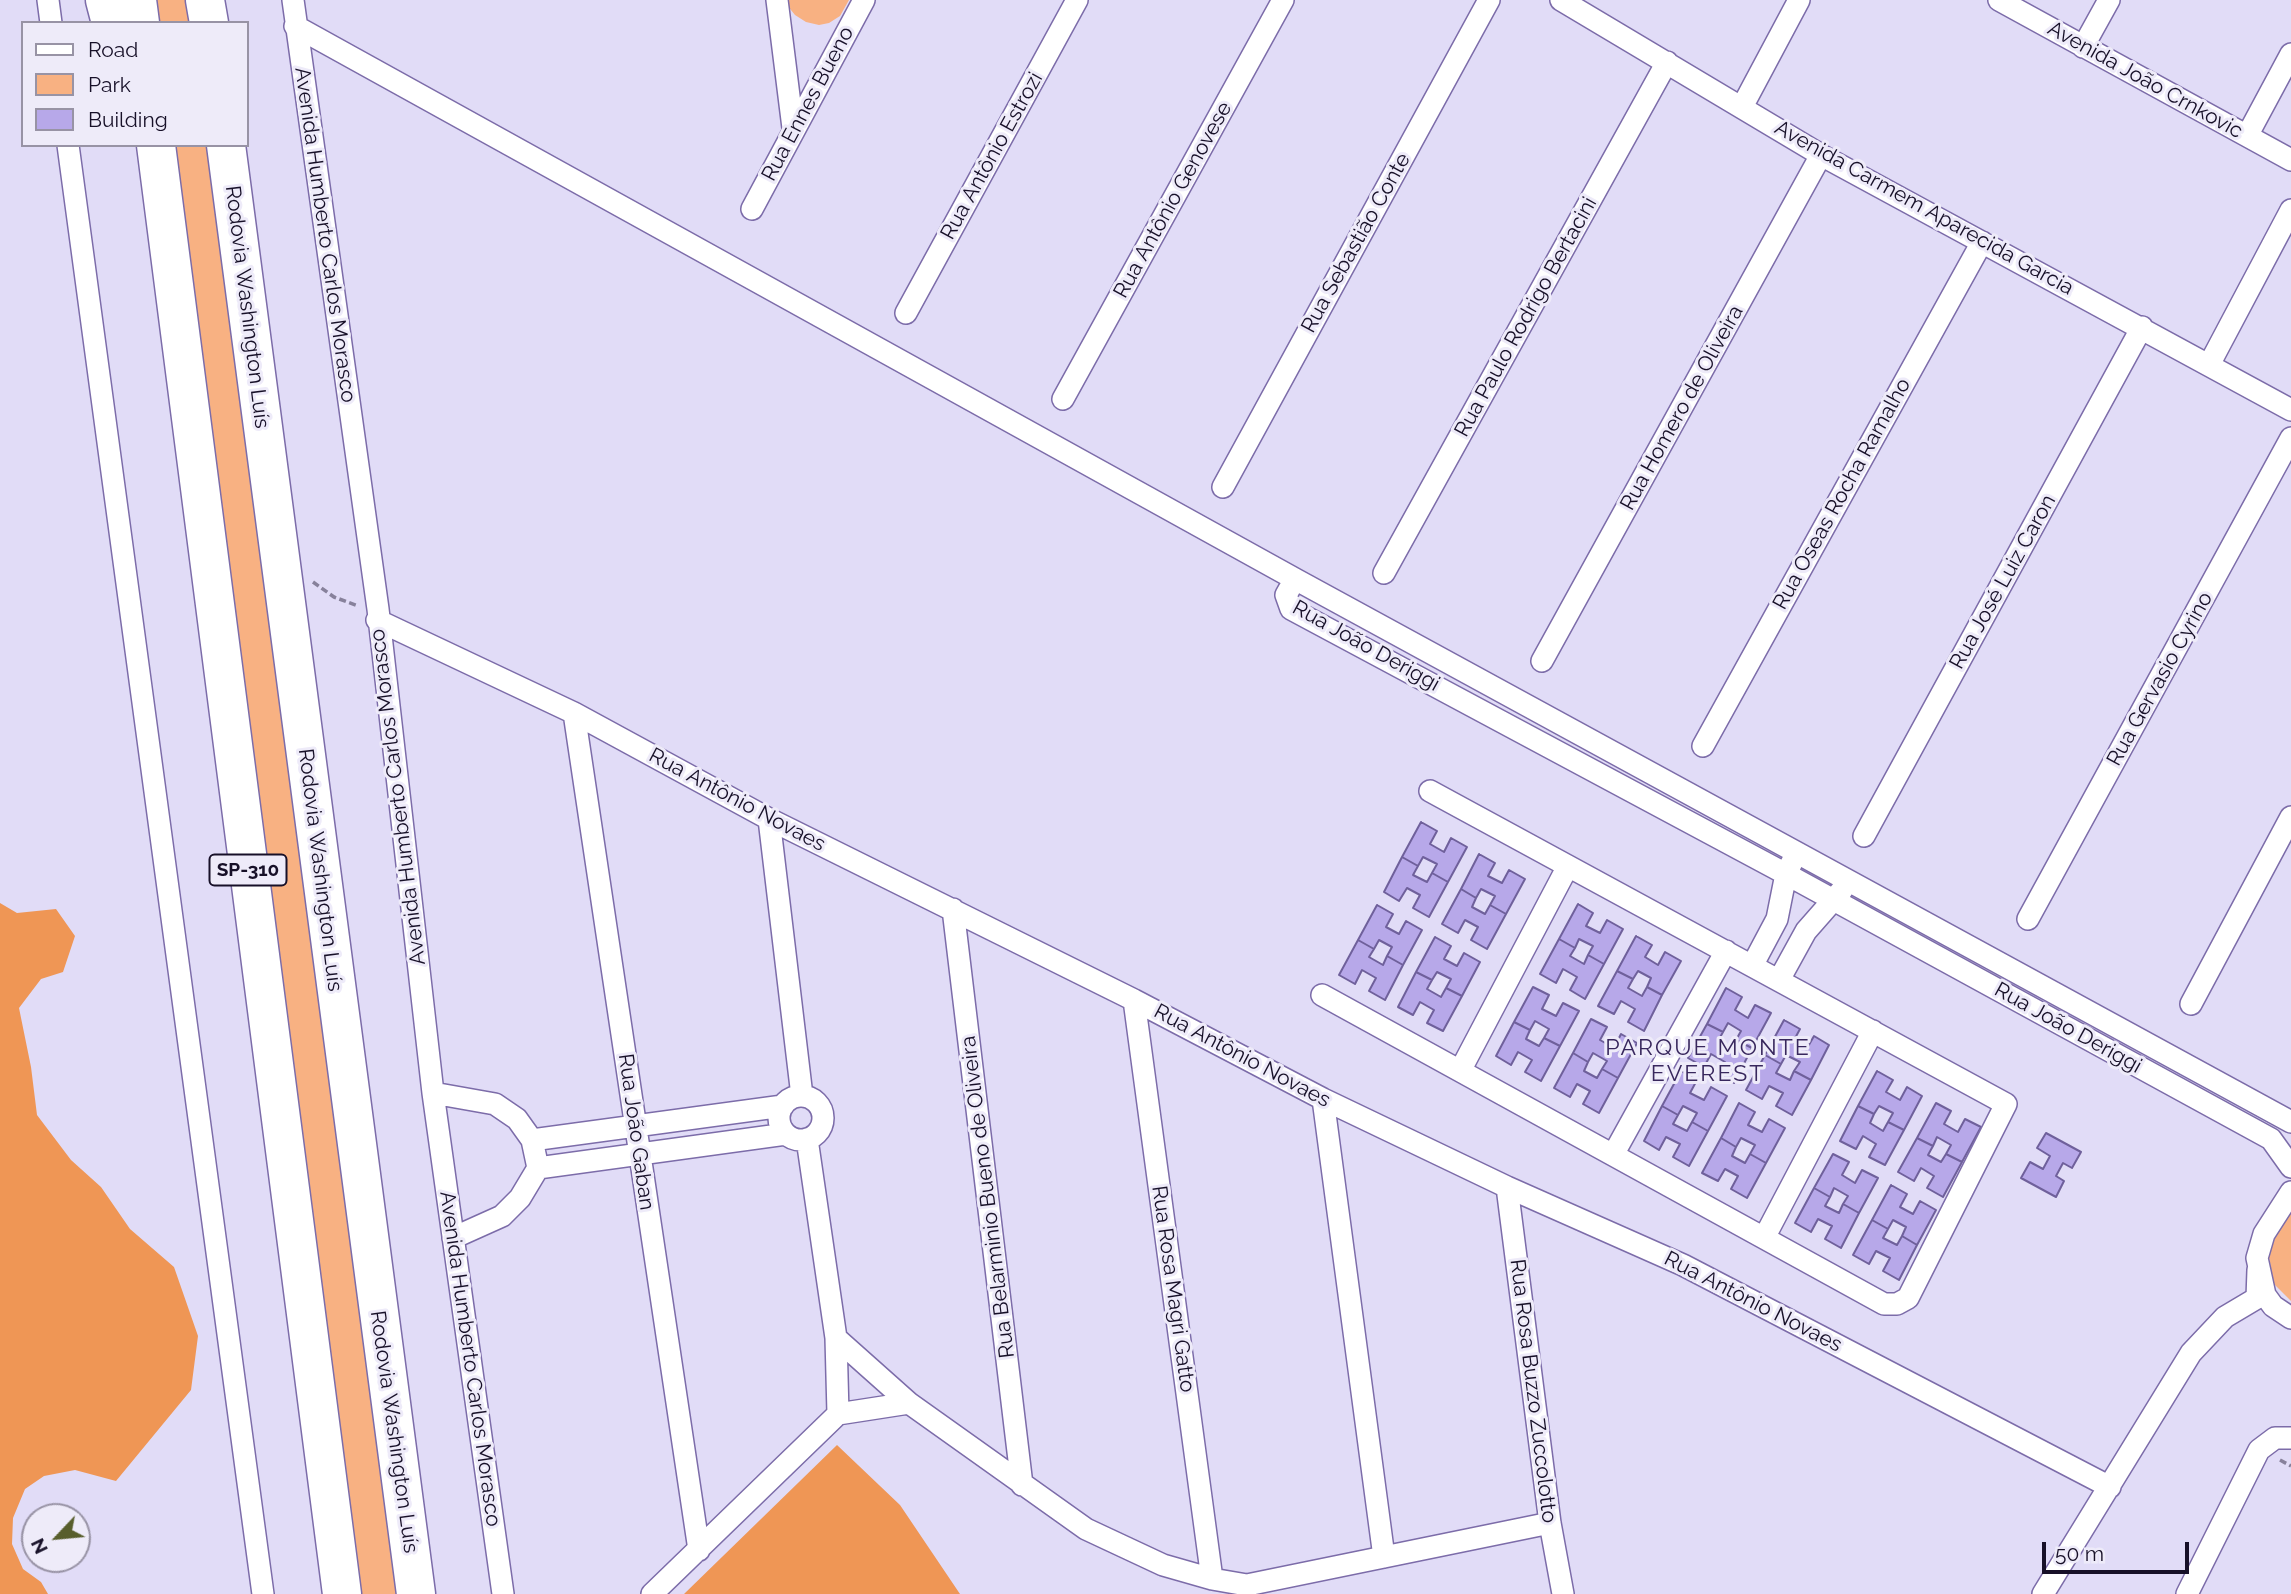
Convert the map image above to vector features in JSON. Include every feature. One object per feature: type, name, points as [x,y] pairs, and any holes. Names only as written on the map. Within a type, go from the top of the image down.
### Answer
[{"type":"highway","points":[[105,0],[110,21]]},
{"type":"highway","points":[[137,0],[140,21]]},
{"type":"highway","points":[[205,0],[209,21]]},
{"type":"highway","points":[[227,0],[228,21]]},
{"type":"highway","points":[[139,147],[179,317]]},
{"type":"highway","name":"SP-310","points":[[156,147],[342,1594]]},
{"type":"highway","name":"Rodovia Washington Luís","points":[[226,147],[416,1594]]},
{"type":"highway","points":[[234,147],[238,233]]},
{"type":"street","points":[[48,0],[51,21]]},
{"type":"street","name":"Avenida Humberto Carlos Morasco","points":[[293,0],[377,614],[433,1093],[503,1594]]},
{"type":"street","points":[[777,0],[793,128]]},
{"type":"street","name":"Rua Ennes Bueno","points":[[752,209],[793,128],[864,0]]},
{"type":"street","name":"Rua Antônio Estrozi","points":[[906,313],[1077,0]]},
{"type":"street","name":"Rua Antônio Genovese","points":[[1063,400],[1283,0]]},
{"type":"street","name":"Rua Sebastião Conte","points":[[1223,487],[1489,0]]},
{"type":"street","name":"Avenida Carmem Aparecida Garcia","points":[[1561,0],[1821,155],[2210,363],[2291,410]]},
{"type":"street","points":[[1742,107],[1799,0]]},
{"type":"street","name":"Avenida João Crnkovic","points":[[1999,0],[2291,160]]},
{"type":"street","points":[[2084,47],[2109,0]]},
{"type":"street","points":[[295,26],[1295,579]]},
{"type":"street","points":[[2247,136],[2291,54]]},
{"type":"street","name":"Rua Paulo Rodrigo Bertacini","points":[[1384,573],[1667,62]]},
{"type":"street","points":[[68,147],[263,1594]]},
{"type":"street","name":"Rua Homero de Oliveira","points":[[1542,661],[1821,155]]},
{"type":"street","points":[[2210,363],[2291,210]]},
{"type":"street","name":"Rua Oseas Rocha Ramalho","points":[[1703,746],[1982,242]]},
{"type":"street","name":"Rua José Luiz Caron","points":[[1864,836],[2142,327]]},
{"type":"street","name":"Rua Gervasio Cyrino","points":[[2028,919],[2291,438]]},
{"type":"street","name":"Rua João Deriggi","points":[[2291,1122],[1841,892],[1786,874],[1291,609],[1286,595],[1295,579],[1796,854],[1841,892],[2271,1139],[2291,1167]]},
{"type":"street","name":"Rua Antônio Novaes","points":[[377,614],[574,713],[769,819],[1134,1000],[1323,1099],[1507,1187],[1683,1265],[2110,1487]]},
{"type":"street","name":"Rua João Gaban","points":[[574,713],[699,1550]]},
{"type":"street","points":[[1322,995],[1884,1304],[1897,1304],[1908,1298],[2006,1104],[1430,792]]},
{"type":"street","points":[[2191,1004],[2291,817]]},
{"type":"street","points":[[769,819],[802,1096]]},
{"type":"street","points":[[1752,966],[1777,919],[1786,874],[1796,854]]},
{"type":"street","points":[[1460,1071],[1568,866]]},
{"type":"street","points":[[1779,981],[1806,931],[1841,892]]},
{"type":"street","name":"Rua Belarminio Bueno de Oliveira","points":[[953,909],[1022,1485]]},
{"type":"street","points":[[1613,1155],[1726,951]]},
{"type":"street","name":"Rua Rosa Magri Gatto","points":[[1134,1000],[1212,1579]]},
{"type":"street","points":[[1764,1238],[1873,1031]]},
{"type":"street","points":[[433,1093],[495,1104],[517,1119],[532,1140],[538,1168],[520,1198],[502,1216],[453,1238]]},
{"type":"street","points":[[538,1168],[786,1134],[800,1140],[807,1139],[819,1130],[822,1115],[816,1102],[802,1096],[788,1100],[779,1120],[786,1134]]},
{"type":"street","points":[[1323,1099],[1384,1557]]},
{"type":"street","points":[[532,1140],[783,1106]]},
{"type":"street","points":[[807,1139],[836,1338],[838,1414]]},
{"type":"street","name":"Rua Rosa Buzzo Zuccolotto","points":[[1507,1187],[1550,1523],[1563,1594]]},
{"type":"street","points":[[2043,1594],[2191,1353],[2225,1317],[2257,1298],[2259,1246],[2291,1192]]},
{"type":"street","points":[[2258,1270],[2265,1295],[2273,1306],[2291,1318]]},
{"type":"street","points":[[2191,1353],[2237,1318],[2273,1306]]},
{"type":"street","points":[[836,1338],[909,1403],[1086,1529],[1163,1565],[1212,1579],[1247,1585],[1550,1523]]},
{"type":"street","points":[[652,1594],[838,1414],[909,1403]]},
{"type":"street","points":[[2188,1594],[2259,1450],[2274,1438],[2291,1438]]},
{"type":"path","points":[[307,577],[334,597],[377,614]]},
{"type":"green space","points":[[147,0],[190,0],[193,21],[150,21]]},
{"type":"green space","points":[[783,0],[849,0],[840,16],[829,23],[819,25],[806,22],[795,15]]},
{"type":"green space","points":[[165,147],[209,147],[398,1594],[352,1594]]},
{"type":"green space","points":[[2291,1207],[2291,1301],[2274,1284],[2268,1252],[2274,1232]]},
{"type":"shaded area","points":[[0,903],[17,913],[56,909],[75,936],[63,972],[41,979],[19,1008],[37,1115],[71,1160],[101,1187],[130,1229],[174,1267],[198,1336],[191,1390],[116,1481],[75,1470],[44,1476],[25,1489],[13,1518],[12,1544],[21,1564],[21,1573],[29,1573],[41,1582],[48,1594],[0,1594]]},
{"type":"shaded area","points":[[837,1445],[900,1505],[960,1594],[684,1594]]},
{"type":"building","points":[[1421,822],[1437,831],[1430,844],[1444,852],[1451,838],[1467,847],[1448,882],[1432,873],[1437,864],[1423,857],[1418,866],[1402,857]]},
{"type":"building","points":[[1479,854],[1495,863],[1488,876],[1502,883],[1509,870],[1525,879],[1506,914],[1490,905],[1495,896],[1481,889],[1476,898],[1461,889]]},
{"type":"building","points":[[1402,857],[1418,866],[1413,875],[1427,882],[1432,873],[1448,882],[1429,917],[1413,908],[1420,895],[1407,888],[1399,901],[1384,892]]},
{"type":"building","points":[[1461,889],[1476,898],[1472,907],[1485,914],[1490,905],[1506,914],[1487,949],[1471,940],[1478,927],[1465,920],[1458,933],[1442,924]]},
{"type":"building","points":[[1578,904],[1593,913],[1586,926],[1600,933],[1607,920],[1623,929],[1604,964],[1588,955],[1593,946],[1579,939],[1575,948],[1559,939]]},
{"type":"building","points":[[1377,905],[1393,914],[1386,927],[1399,934],[1406,921],[1422,930],[1403,965],[1387,956],[1392,947],[1379,940],[1374,949],[1358,940]]},
{"type":"building","points":[[1636,936],[1652,945],[1645,957],[1658,965],[1665,952],[1681,961],[1662,995],[1647,987],[1651,978],[1638,971],[1633,979],[1617,971]]},
{"type":"building","points":[[1435,937],[1451,946],[1444,959],[1457,966],[1464,953],[1480,962],[1462,996],[1446,988],[1451,979],[1437,972],[1432,980],[1416,972]]},
{"type":"building","points":[[1559,939],[1575,948],[1570,956],[1584,964],[1588,955],[1604,964],[1585,999],[1570,990],[1577,977],[1563,969],[1556,983],[1540,974]]},
{"type":"building","points":[[1358,940],[1374,949],[1369,957],[1383,965],[1387,956],[1403,965],[1385,1000],[1369,991],[1376,978],[1362,970],[1355,984],[1339,975]]},
{"type":"building","points":[[1617,971],[1633,979],[1628,988],[1642,996],[1647,987],[1662,995],[1644,1031],[1628,1022],[1635,1009],[1621,1001],[1614,1014],[1598,1006]]},
{"type":"building","points":[[1416,972],[1432,980],[1427,989],[1441,997],[1446,988],[1462,996],[1443,1031],[1427,1023],[1434,1010],[1420,1002],[1413,1015],[1398,1007]]},
{"type":"building","points":[[1533,987],[1549,995],[1542,1009],[1556,1016],[1563,1003],[1579,1011],[1560,1046],[1544,1038],[1549,1029],[1535,1021],[1530,1030],[1514,1022]]},
{"type":"building","points":[[1726,988],[1742,997],[1735,1010],[1748,1018],[1755,1005],[1771,1013],[1752,1048],[1736,1040],[1741,1031],[1728,1023],[1723,1032],[1707,1024]]},
{"type":"building","points":[[1591,1019],[1607,1027],[1600,1040],[1614,1048],[1621,1034],[1637,1043],[1618,1078],[1602,1069],[1607,1061],[1593,1053],[1588,1062],[1573,1053]]},
{"type":"building","points":[[1784,1020],[1800,1029],[1793,1042],[1806,1050],[1814,1036],[1829,1045],[1811,1080],[1794,1071],[1800,1062],[1786,1055],[1781,1064],[1765,1055]]},
{"type":"building","points":[[1514,1022],[1530,1030],[1526,1039],[1539,1046],[1544,1038],[1560,1046],[1541,1081],[1525,1072],[1532,1060],[1518,1052],[1511,1065],[1496,1056]]},
{"type":"building","points":[[1707,1024],[1723,1032],[1718,1041],[1732,1048],[1736,1040],[1752,1048],[1734,1083],[1718,1074],[1725,1062],[1711,1054],[1704,1067],[1688,1058]]},
{"type":"building","points":[[1573,1053],[1588,1062],[1584,1071],[1597,1078],[1602,1069],[1618,1078],[1599,1113],[1583,1104],[1590,1091],[1577,1084],[1570,1097],[1554,1088]]},
{"type":"building","points":[[1765,1055],[1781,1064],[1776,1073],[1790,1080],[1794,1071],[1811,1080],[1792,1115],[1776,1106],[1783,1093],[1769,1086],[1762,1099],[1746,1090]]},
{"type":"building","points":[[1681,1071],[1697,1080],[1690,1093],[1704,1100],[1711,1087],[1727,1096],[1708,1131],[1692,1122],[1697,1113],[1683,1106],[1678,1115],[1662,1106]]},
{"type":"building","points":[[1877,1071],[1893,1080],[1886,1092],[1900,1100],[1907,1087],[1922,1096],[1904,1130],[1888,1122],[1893,1113],[1879,1106],[1874,1114],[1858,1106]]},
{"type":"building","points":[[1739,1103],[1755,1112],[1748,1125],[1762,1132],[1769,1119],[1785,1128],[1766,1163],[1750,1154],[1755,1145],[1741,1138],[1736,1147],[1721,1138]]},
{"type":"building","points":[[1936,1103],[1951,1111],[1944,1124],[1958,1132],[1965,1119],[1981,1127],[1962,1162],[1946,1154],[1951,1145],[1937,1137],[1933,1146],[1917,1138]]},
{"type":"building","points":[[1662,1106],[1678,1115],[1673,1124],[1687,1131],[1692,1122],[1708,1131],[1689,1166],[1673,1157],[1680,1144],[1666,1137],[1659,1150],[1644,1141]]},
{"type":"building","points":[[1858,1106],[1874,1114],[1870,1123],[1883,1131],[1888,1122],[1904,1130],[1885,1165],[1869,1157],[1876,1144],[1863,1136],[1856,1149],[1840,1141]]},
{"type":"building","points":[[2046,1133],[2081,1152],[2072,1168],[2063,1163],[2056,1176],[2064,1181],[2056,1197],[2021,1178],[2030,1162],[2043,1169],[2050,1156],[2037,1148]]},
{"type":"building","points":[[1721,1138],[1736,1147],[1732,1156],[1745,1163],[1750,1154],[1766,1163],[1747,1198],[1731,1189],[1738,1176],[1725,1169],[1718,1181],[1702,1173]]},
{"type":"building","points":[[1917,1138],[1933,1146],[1928,1155],[1941,1162],[1946,1154],[1962,1162],[1943,1197],[1927,1188],[1934,1176],[1921,1168],[1914,1181],[1898,1172]]},
{"type":"building","points":[[1833,1154],[1849,1162],[1842,1175],[1855,1183],[1862,1170],[1878,1178],[1859,1213],[1843,1204],[1848,1196],[1834,1188],[1830,1197],[1814,1188]]},
{"type":"building","points":[[1891,1185],[1907,1194],[1900,1207],[1913,1214],[1920,1201],[1936,1210],[1917,1245],[1902,1236],[1906,1227],[1893,1220],[1888,1229],[1872,1220]]},
{"type":"building","points":[[1814,1188],[1830,1197],[1825,1206],[1839,1213],[1843,1204],[1859,1213],[1841,1248],[1825,1239],[1832,1226],[1818,1219],[1811,1232],[1795,1223]]},
{"type":"building","points":[[1872,1220],[1888,1229],[1883,1238],[1897,1245],[1902,1236],[1917,1245],[1899,1280],[1883,1271],[1890,1258],[1876,1251],[1869,1264],[1853,1255]]},
{"type":"district","name":"PARQUE MONTE EVEREST","points":[[1708,1061]]}]
